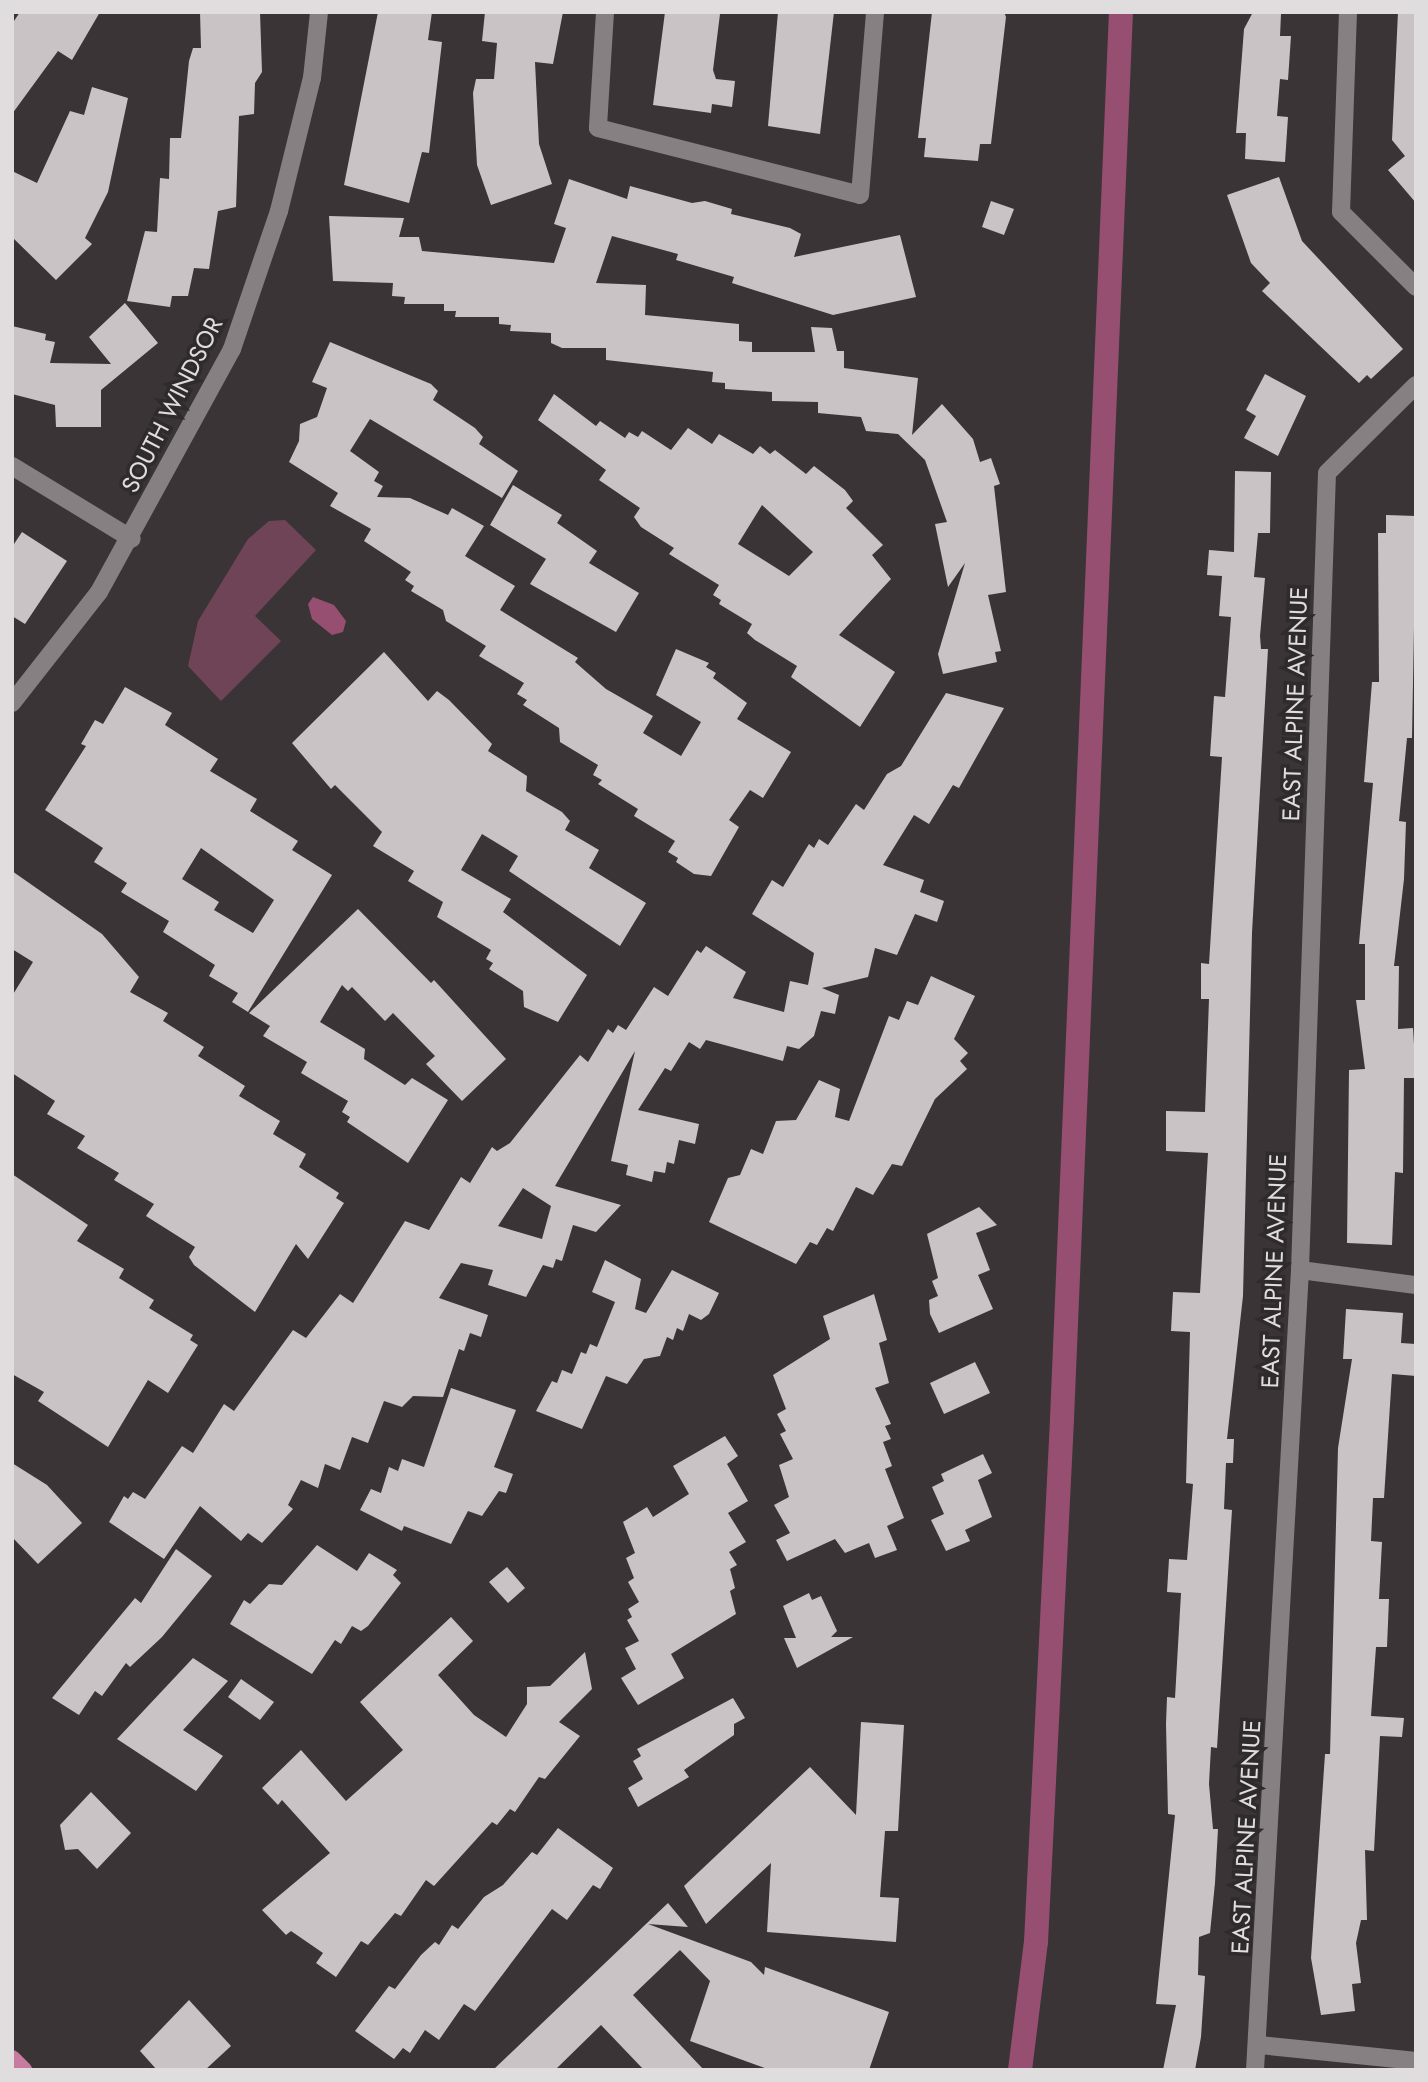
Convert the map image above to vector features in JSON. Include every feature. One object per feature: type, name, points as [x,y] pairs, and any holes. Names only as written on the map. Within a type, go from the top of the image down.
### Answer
[{"type":"main road","points":[[12,2059],[23,2070]]},
{"type":"street","name":"SOUTH WINDSOR","points":[[12,703],[85,613],[132,539],[232,349],[279,211],[312,78],[319,12]]},
{"type":"street","points":[[604,12],[598,128],[721,157],[860,195],[874,12]]},
{"type":"street","points":[[1348,12],[1341,212],[1416,287]]},
{"type":"street","name":"EAST ALPINE AVENUE","points":[[1255,2070],[1259,2045],[1300,1270],[1327,473],[1416,385]]},
{"type":"street","points":[[12,466],[132,539]]},
{"type":"street","points":[[1300,1270],[1416,1285]]},
{"type":"street","points":[[1259,2045],[1416,2061]]},
{"type":"shaded area","points":[[285,520],[316,550],[255,616],[281,641],[221,701],[188,666],[198,621],[248,539],[269,521]]},
{"type":"shaded area","points":[[313,597],[334,605],[346,621],[343,632],[332,635],[312,619],[308,604]]},
{"type":"building","points":[[20,12],[100,12],[72,60],[58,51],[12,114],[12,24]]},
{"type":"building","points":[[200,12],[260,12],[262,72],[255,83],[254,114],[239,116],[236,207],[218,211],[209,269],[194,268],[188,296],[172,296],[170,307],[127,301],[145,231],[157,232],[160,178],[169,179],[170,138],[181,138],[189,61],[193,48],[201,48]]},
{"type":"building","points":[[378,12],[432,12],[428,40],[442,42],[429,153],[422,152],[409,203],[344,185]]},
{"type":"building","points":[[485,12],[563,12],[553,64],[535,62],[539,144],[552,184],[491,205],[477,165],[473,93],[476,79],[494,79],[497,43],[482,41]]},
{"type":"building","points":[[665,12],[720,14],[713,70],[716,79],[735,81],[732,107],[712,104],[711,113],[653,105]]},
{"type":"building","points":[[778,12],[834,12],[820,134],[768,126]]},
{"type":"building","points":[[932,12],[1004,12],[1006,17],[991,144],[980,144],[978,161],[924,157],[926,138],[918,138]]},
{"type":"building","points":[[1253,12],[1281,14],[1280,36],[1291,36],[1288,80],[1280,79],[1277,116],[1288,117],[1285,162],[1245,159],[1246,133],[1236,133],[1244,29]]},
{"type":"building","points":[[1398,12],[1416,12],[1416,203],[1388,170],[1405,156],[1392,140]]},
{"type":"building","points":[[92,87],[128,98],[108,192],[85,238],[92,244],[56,280],[12,237],[12,171],[37,183],[70,111],[84,115]]},
{"type":"building","points":[[1279,177],[1302,241],[1403,349],[1371,379],[1367,375],[1359,383],[1262,291],[1270,283],[1251,263],[1227,195]]},
{"type":"building","points":[[569,179],[627,199],[630,186],[692,203],[705,201],[732,209],[731,214],[790,228],[801,234],[794,257],[900,235],[916,297],[833,315],[732,283],[734,277],[676,260],[678,254],[612,236],[596,283],[646,285],[645,315],[739,324],[739,341],[752,342],[752,352],[815,352],[811,327],[832,328],[837,351],[844,351],[844,368],[918,378],[912,435],[942,404],[973,439],[980,462],[991,458],[1000,484],[994,486],[1006,592],[988,595],[1001,651],[995,652],[997,662],[943,674],[938,654],[965,563],[948,587],[935,524],[947,522],[925,460],[898,434],[866,431],[861,417],[818,413],[818,402],[772,401],[772,392],[725,389],[725,383],[712,382],[713,372],[606,360],[606,348],[562,348],[551,343],[551,333],[510,331],[511,325],[499,324],[499,317],[455,317],[456,311],[444,311],[444,304],[404,304],[405,297],[392,296],[393,283],[333,281],[329,216],[404,218],[399,237],[419,237],[422,251],[554,263],[566,228],[554,224]]},
{"type":"building","points":[[991,201],[1014,209],[1004,235],[982,227]]},
{"type":"building","points":[[125,303],[158,343],[101,390],[101,427],[56,427],[55,405],[12,394],[12,326],[46,334],[45,340],[55,342],[50,363],[111,364],[89,337]]},
{"type":"building","points":[[330,342],[431,384],[438,391],[433,400],[475,428],[483,437],[479,444],[518,471],[502,498],[370,419],[350,451],[379,472],[374,481],[383,486],[377,497],[410,498],[448,515],[452,508],[484,526],[465,556],[515,586],[500,610],[578,658],[575,662],[606,689],[653,716],[643,733],[681,756],[701,722],[656,695],[676,649],[709,663],[706,667],[716,673],[713,678],[747,703],[737,719],[791,752],[763,798],[750,790],[729,820],[739,827],[711,876],[694,874],[676,862],[678,858],[668,852],[675,841],[634,816],[638,809],[598,784],[602,780],[593,775],[598,765],[560,742],[559,728],[523,705],[527,700],[517,694],[524,683],[479,656],[486,646],[446,621],[443,610],[411,591],[414,586],[405,580],[411,572],[364,541],[371,529],[330,506],[338,493],[289,462],[299,441],[300,424],[317,417],[327,388],[312,382]]},
{"type":"building","points":[[1265,374],[1306,396],[1278,456],[1244,438],[1256,416],[1246,410]]},
{"type":"building","points":[[554,394],[596,426],[600,421],[625,438],[629,432],[638,437],[642,431],[671,450],[688,428],[712,444],[719,434],[753,454],[760,446],[770,454],[775,450],[806,474],[814,466],[845,490],[853,501],[846,508],[883,545],[872,555],[891,579],[839,635],[895,672],[860,727],[791,677],[797,666],[755,640],[747,633],[752,624],[719,604],[721,600],[713,595],[719,585],[669,554],[674,548],[641,527],[634,517],[640,508],[599,480],[606,470],[538,420]],"holes":[[[762,505],[813,552],[789,576],[738,544]]]},
{"type":"building","points":[[1235,471],[1271,472],[1270,533],[1258,533],[1254,577],[1265,578],[1260,636],[1261,649],[1268,649],[1252,933],[1243,1296],[1227,1439],[1234,1439],[1233,1463],[1226,1463],[1224,1509],[1232,1510],[1217,1748],[1211,1747],[1209,1784],[1213,1829],[1218,1829],[1215,1883],[1210,1933],[1199,1937],[1198,1975],[1205,1976],[1201,2037],[1195,2070],[1163,2070],[1176,2005],[1156,2004],[1175,1815],[1168,1814],[1167,1697],[1175,1698],[1181,1593],[1167,1592],[1169,1559],[1187,1560],[1193,1484],[1186,1483],[1190,1332],[1171,1331],[1173,1292],[1200,1293],[1208,1153],[1166,1151],[1166,1111],[1205,1112],[1209,999],[1201,999],[1201,963],[1209,964],[1222,757],[1210,756],[1214,696],[1225,697],[1231,617],[1219,616],[1222,576],[1207,575],[1209,550],[1234,552]]},
{"type":"building","points":[[513,485],[562,515],[557,523],[597,551],[589,563],[639,593],[616,632],[530,584],[546,559],[490,525]]},
{"type":"building","points":[[1386,515],[1416,516],[1412,738],[1407,738],[1399,821],[1406,822],[1404,879],[1394,966],[1399,966],[1398,1029],[1413,1028],[1416,1078],[1404,1078],[1403,1173],[1395,1172],[1392,1245],[1347,1243],[1349,1070],[1365,1069],[1356,1000],[1365,1000],[1365,944],[1359,944],[1373,783],[1364,782],[1372,682],[1379,682],[1378,533],[1386,533]]},
{"type":"building","points":[[22,532],[67,561],[25,624],[12,616],[12,547]]},
{"type":"building","points":[[384,652],[428,701],[437,691],[449,700],[492,744],[488,751],[527,776],[526,791],[562,812],[570,821],[565,830],[599,850],[589,868],[646,903],[620,946],[509,871],[518,856],[482,834],[461,870],[511,899],[503,912],[587,975],[558,1022],[524,1007],[523,991],[489,969],[493,963],[486,959],[491,950],[437,917],[443,902],[408,881],[414,871],[373,846],[382,832],[335,785],[331,789],[292,743]]},
{"type":"building","points":[[125,687],[172,713],[165,725],[218,759],[210,771],[257,799],[250,811],[298,841],[292,850],[332,875],[248,1012],[232,1002],[238,993],[209,976],[215,965],[163,932],[169,921],[121,892],[127,883],[94,862],[103,848],[45,810],[86,746],[81,744],[95,720],[103,724]],"holes":[[[201,848],[274,900],[253,933],[214,910],[219,902],[182,879]]]},
{"type":"building","points":[[946,693],[1004,708],[959,788],[953,785],[929,824],[914,815],[883,865],[924,880],[920,892],[944,901],[937,922],[915,914],[897,955],[875,948],[868,977],[822,988],[839,995],[835,1014],[821,1011],[814,1036],[799,1049],[787,1046],[783,1061],[706,1040],[700,1049],[689,1042],[671,1071],[665,1068],[638,1110],[699,1124],[695,1144],[679,1140],[674,1164],[667,1162],[665,1173],[654,1171],[652,1182],[626,1175],[628,1165],[611,1161],[635,1051],[555,1186],[621,1205],[596,1232],[573,1225],[562,1261],[556,1259],[553,1268],[543,1265],[526,1297],[488,1285],[493,1270],[461,1263],[439,1298],[488,1315],[481,1337],[470,1333],[464,1351],[459,1349],[443,1397],[413,1396],[402,1407],[384,1401],[368,1443],[352,1437],[340,1470],[325,1464],[318,1488],[301,1480],[288,1505],[293,1509],[262,1543],[248,1533],[241,1541],[200,1506],[164,1559],[109,1522],[124,1496],[128,1499],[133,1492],[145,1499],[182,1446],[193,1453],[224,1404],[234,1411],[293,1330],[306,1338],[340,1294],[353,1303],[405,1221],[429,1230],[461,1177],[470,1183],[492,1147],[497,1151],[510,1143],[580,1055],[588,1062],[608,1029],[613,1033],[618,1025],[626,1030],[654,987],[668,996],[697,950],[701,953],[706,946],[746,972],[733,998],[784,1012],[790,981],[808,985],[814,953],[752,914],[772,880],[783,887],[809,844],[814,848],[819,839],[828,845],[856,804],[864,810],[887,774],[901,766]],"holes":[[[523,1188],[551,1206],[542,1239],[498,1226]]]},
{"type":"building","points":[[12,871],[102,934],[139,977],[130,992],[168,1013],[163,1021],[204,1047],[198,1056],[245,1086],[239,1096],[280,1121],[273,1134],[306,1154],[299,1167],[339,1193],[336,1198],[344,1203],[308,1259],[296,1244],[255,1312],[194,1265],[189,1257],[195,1247],[146,1216],[154,1204],[114,1180],[119,1173],[77,1148],[85,1136],[47,1114],[55,1101],[12,1073],[12,996],[33,962],[12,949]]},
{"type":"building","points":[[358,909],[431,983],[434,980],[506,1059],[462,1101],[426,1064],[435,1056],[393,1013],[385,1021],[352,987],[348,991],[342,985],[320,1022],[365,1049],[364,1059],[405,1085],[412,1078],[448,1100],[408,1163],[347,1122],[350,1117],[342,1112],[348,1101],[301,1073],[307,1062],[263,1036],[270,1026],[249,1013]]},
{"type":"building","points":[[931,976],[975,996],[954,1039],[968,1053],[960,1061],[967,1069],[935,1099],[902,1166],[892,1164],[873,1195],[856,1187],[833,1231],[827,1228],[817,1245],[810,1242],[796,1264],[709,1222],[728,1178],[740,1175],[751,1149],[763,1154],[776,1121],[796,1120],[819,1080],[840,1089],[835,1117],[849,1121],[889,1016],[899,1020],[907,1001],[918,1005]]},
{"type":"building","points":[[12,1174],[88,1225],[77,1241],[124,1269],[119,1278],[154,1300],[149,1308],[193,1335],[190,1340],[198,1345],[168,1393],[148,1380],[108,1447],[38,1401],[44,1392],[12,1374]]},
{"type":"building","points":[[979,1207],[997,1225],[976,1233],[990,1270],[978,1275],[993,1309],[939,1333],[930,1314],[929,1300],[938,1296],[932,1281],[938,1278],[927,1234]]},
{"type":"building","points":[[605,1260],[641,1279],[635,1309],[646,1313],[672,1270],[719,1293],[709,1314],[701,1320],[689,1314],[683,1331],[677,1328],[673,1340],[667,1337],[660,1356],[644,1359],[627,1384],[606,1376],[582,1429],[536,1411],[552,1381],[557,1383],[562,1370],[572,1374],[581,1352],[586,1354],[590,1344],[597,1347],[615,1302],[592,1292]]},
{"type":"building","points":[[874,1294],[887,1340],[879,1343],[889,1383],[875,1388],[891,1424],[885,1426],[891,1439],[883,1442],[892,1466],[885,1469],[904,1518],[887,1526],[897,1550],[875,1558],[869,1543],[845,1553],[835,1539],[787,1561],[776,1540],[790,1533],[774,1505],[789,1497],[779,1465],[793,1459],[780,1434],[786,1431],[777,1414],[786,1409],[773,1375],[830,1339],[823,1316]]},
{"type":"building","points":[[1346,1309],[1403,1313],[1401,1343],[1416,1344],[1416,1376],[1392,1374],[1384,1498],[1373,1498],[1371,1541],[1382,1542],[1379,1599],[1389,1599],[1387,1647],[1376,1647],[1371,1716],[1404,1718],[1402,1737],[1380,1736],[1374,1851],[1365,1850],[1367,1920],[1361,1920],[1356,1943],[1361,1983],[1352,1984],[1355,2011],[1321,2015],[1311,1958],[1325,1754],[1330,1754],[1338,1448],[1352,1359],[1343,1359]]},
{"type":"building","points":[[975,1362],[990,1393],[944,1414],[930,1383]]},
{"type":"building","points":[[451,1388],[516,1410],[494,1467],[513,1474],[506,1493],[499,1491],[482,1516],[468,1511],[451,1544],[404,1526],[402,1531],[360,1510],[371,1489],[381,1493],[389,1467],[398,1471],[402,1459],[424,1467]]},
{"type":"building","points":[[725,1436],[738,1456],[727,1464],[748,1501],[728,1513],[746,1542],[729,1552],[737,1565],[730,1569],[735,1588],[730,1591],[736,1614],[671,1654],[684,1678],[638,1705],[621,1678],[636,1669],[625,1648],[639,1641],[627,1620],[632,1617],[628,1609],[639,1602],[628,1582],[634,1578],[626,1558],[635,1553],[623,1522],[647,1507],[653,1517],[689,1494],[673,1466]]},
{"type":"building","points":[[983,1454],[992,1473],[978,1480],[992,1517],[965,1530],[970,1541],[946,1551],[931,1520],[944,1514],[932,1487],[944,1481],[941,1474]]},
{"type":"building","points":[[12,1463],[47,1485],[82,1523],[38,1564],[12,1537]]},
{"type":"building","points":[[317,1545],[357,1571],[369,1553],[397,1570],[393,1575],[401,1583],[368,1626],[361,1631],[352,1626],[341,1644],[335,1640],[312,1674],[230,1624],[244,1600],[250,1604],[269,1584],[282,1585]]},
{"type":"building","points":[[176,1549],[212,1576],[162,1637],[130,1667],[126,1663],[102,1696],[95,1691],[79,1715],[52,1698],[135,1598],[141,1603]]},
{"type":"building","points":[[507,1567],[525,1588],[508,1603],[489,1582]]},
{"type":"building","points":[[809,1593],[812,1600],[821,1596],[837,1631],[831,1637],[853,1637],[797,1668],[784,1638],[796,1638],[783,1606]]},
{"type":"building","points":[[451,1617],[473,1641],[438,1675],[474,1715],[506,1737],[527,1704],[527,1687],[550,1686],[585,1652],[592,1689],[559,1722],[580,1736],[545,1779],[539,1777],[515,1812],[510,1809],[497,1825],[492,1822],[434,1886],[426,1880],[401,1916],[395,1913],[368,1945],[361,1941],[336,1977],[316,1963],[323,1953],[291,1931],[286,1935],[262,1910],[330,1853],[282,1800],[278,1805],[262,1788],[301,1750],[346,1801],[403,1750],[360,1702]]},
{"type":"building","points":[[193,1658],[228,1681],[183,1730],[223,1756],[196,1791],[117,1739]]},
{"type":"building","points":[[241,1679],[274,1702],[260,1720],[228,1697]]},
{"type":"building","points":[[733,1698],[745,1718],[734,1724],[734,1735],[684,1770],[689,1777],[638,1807],[628,1788],[643,1779],[633,1761],[641,1756],[637,1749]]},
{"type":"building","points":[[861,1722],[904,1725],[898,1831],[885,1831],[880,1897],[899,1898],[896,1942],[767,1932],[771,1863],[706,1924],[684,1886],[810,1767],[856,1815]]},
{"type":"building","points":[[91,1792],[131,1833],[97,1869],[78,1849],[65,1850],[60,1825]]},
{"type":"building","points":[[558,1828],[613,1868],[600,1889],[593,1885],[567,1920],[552,1909],[475,2011],[464,2004],[439,2040],[425,2030],[410,2053],[403,2048],[394,2059],[355,2031],[389,1986],[395,1989],[421,1955],[435,1942],[439,1945],[452,1925],[458,1929],[484,1897],[503,1885],[532,1852],[537,1855]]},
{"type":"building","points":[[668,1903],[688,1927],[648,1924],[751,1962],[764,1975],[765,1967],[889,2012],[869,2070],[770,2070],[690,2041],[710,1981],[680,1950],[633,1995],[704,2070],[644,2070],[601,2025],[555,2070],[493,2070]]},
{"type":"building","points":[[189,2000],[231,2046],[205,2070],[157,2070],[140,2051]]},
{"type":"waterway","points":[[1020,2070],[1036,1942],[1062,1419],[1121,12]]}]
